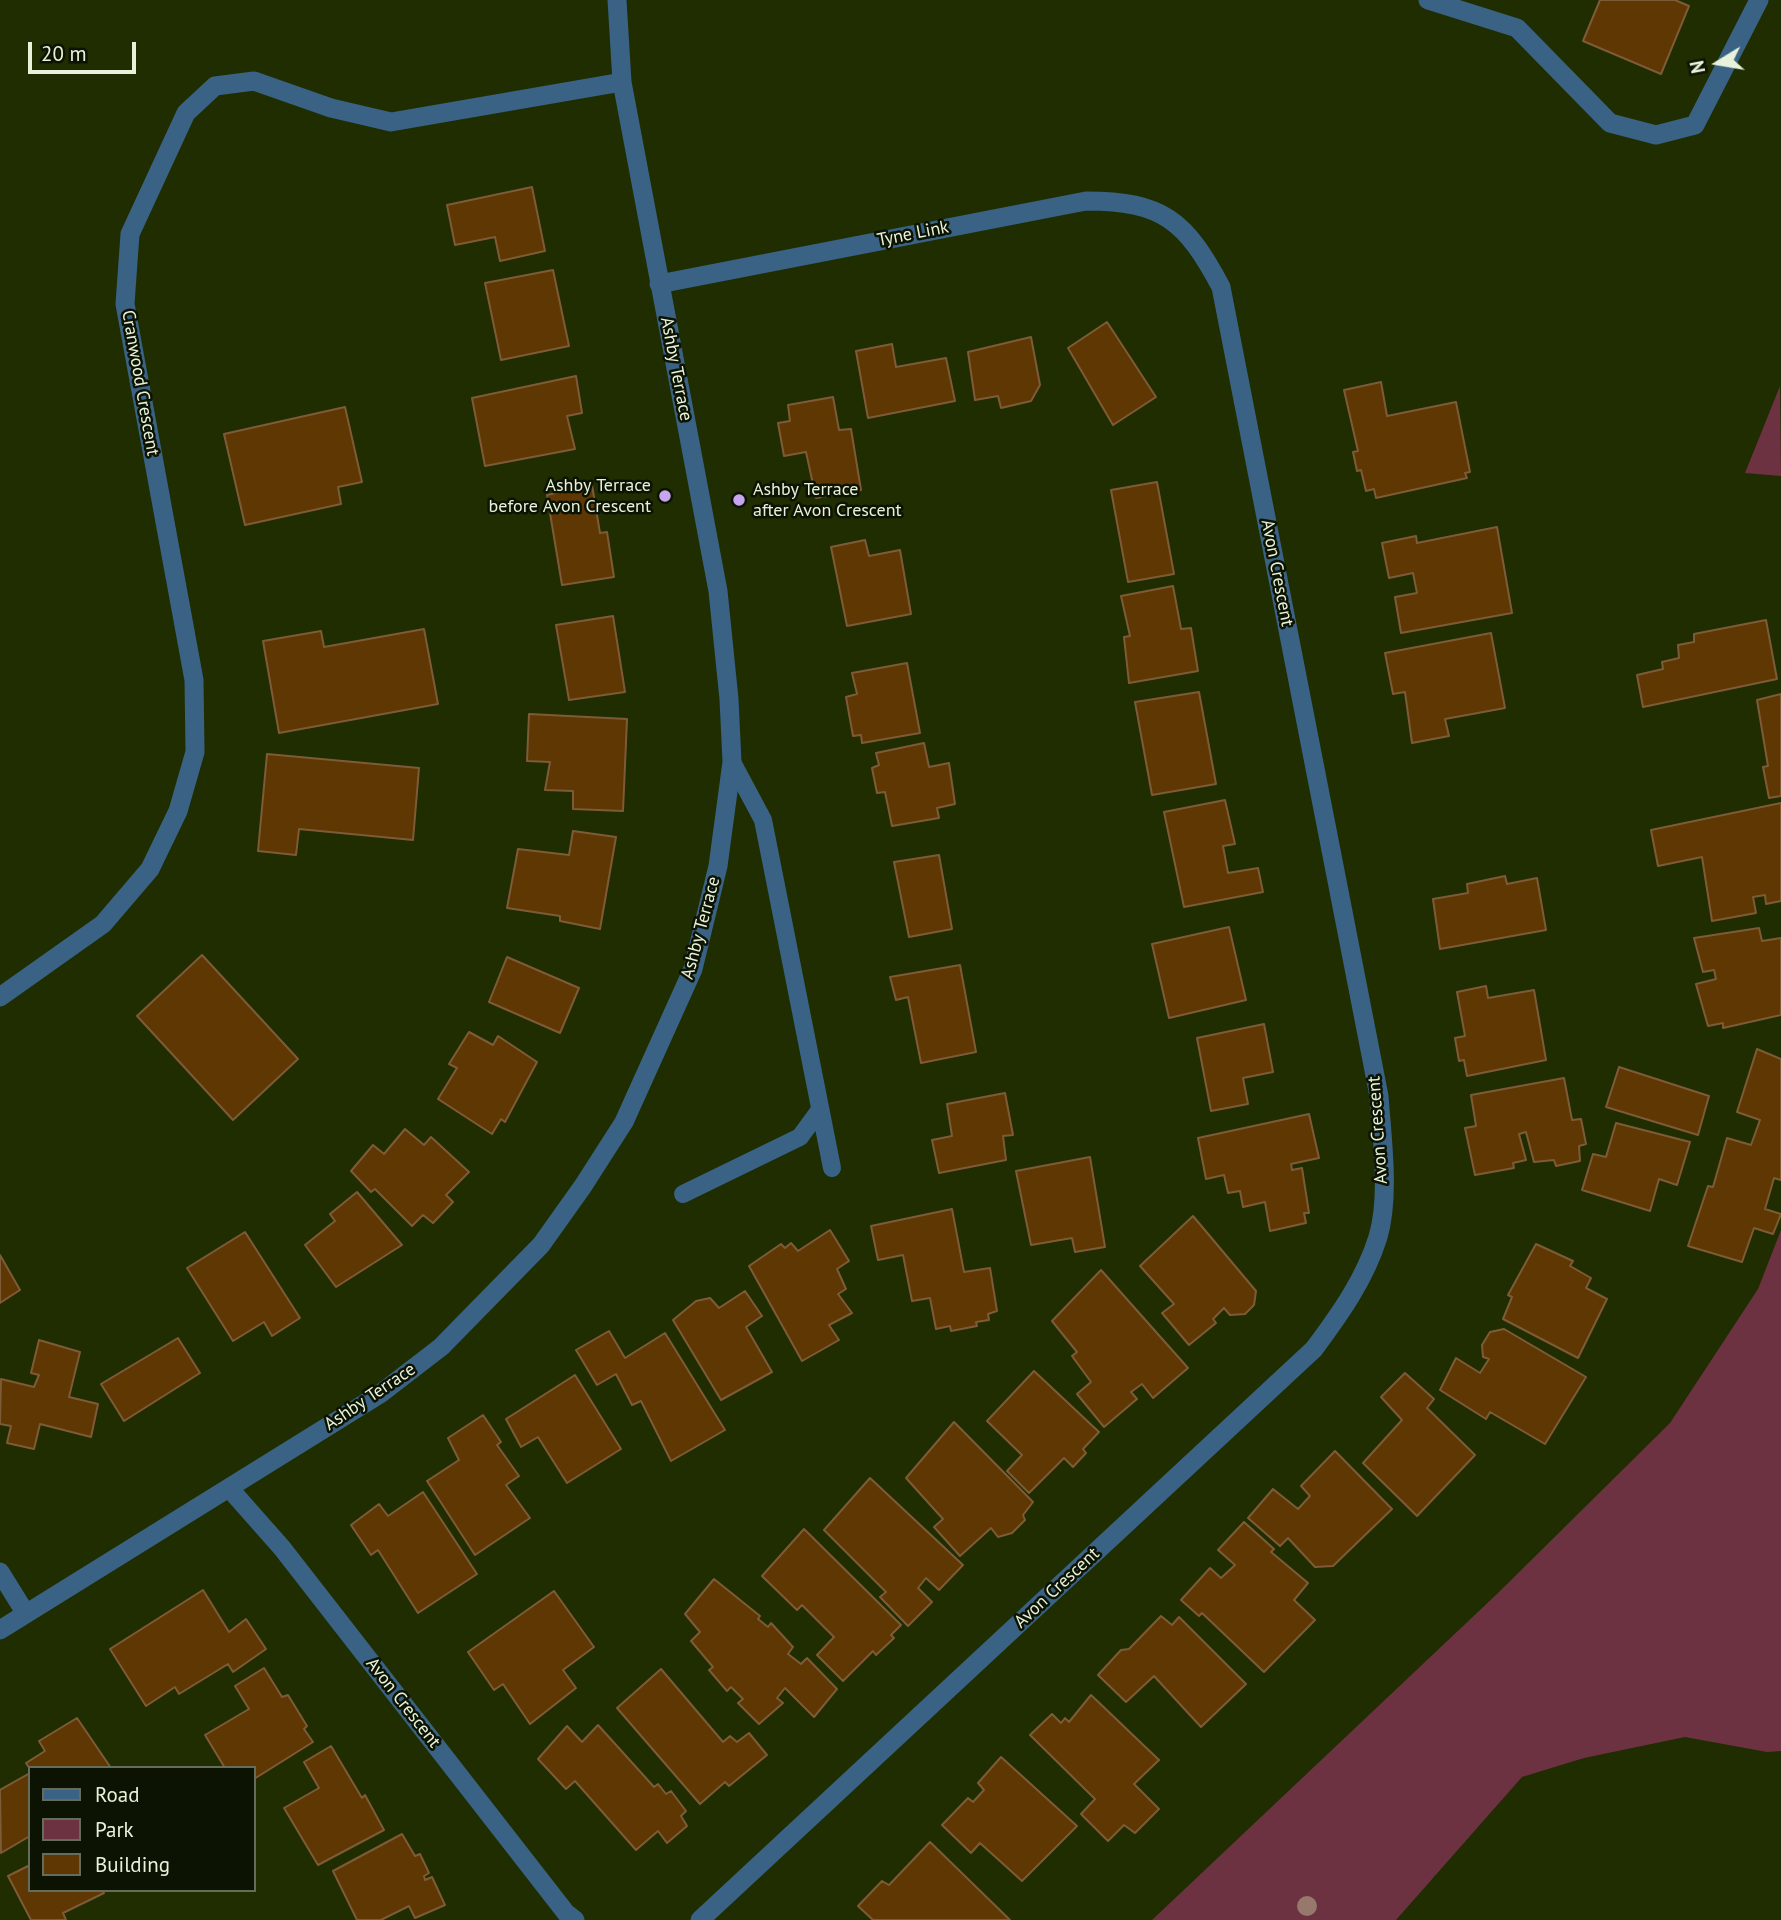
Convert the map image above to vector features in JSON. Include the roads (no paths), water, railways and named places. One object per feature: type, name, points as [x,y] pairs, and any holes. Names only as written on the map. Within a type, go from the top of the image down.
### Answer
[{"type":"street","name":"Ashby Terrace","points":[[0,1630],[380,1394],[441,1347],[541,1245],[583,1186],[624,1122],[693,969],[718,866],[732,762],[729,699],[718,591],[622,82],[617,0]]},
{"type":"street","points":[[1428,0],[1517,28],[1610,123],[1656,135],[1695,125],[1759,0]]},
{"type":"street","name":"Cranwood Crescent","points":[[0,997],[103,925],[150,869],[178,811],[195,752],[194,680],[125,304],[130,234],[186,114],[215,86],[254,81],[331,108],[391,122],[622,82]]},
{"type":"street","name":"Tyne Link","points":[[659,284],[1086,201],[1127,201],[1166,216]]},
{"type":"street","name":"Avon Crescent","points":[[700,1920],[1314,1349],[1351,1298],[1378,1236],[1384,1169],[1380,1097],[1221,287],[1199,245],[1166,216]]},
{"type":"street","name":"Avon Crescent","points":[[229,1488],[282,1548],[566,1913],[575,1920]]},
{"type":"street","points":[[0,1572],[26,1614]]},
{"type":"lane","points":[[732,762],[763,820],[832,1168]]},
{"type":"lane","points":[[683,1194],[800,1137],[819,1111]]},
{"type":"place","name":"Ashby Terrace before Avon Crescent","points":[[665,496]]},
{"type":"place","name":"Ashby Terrace after Avon Crescent","points":[[739,500]]}]
